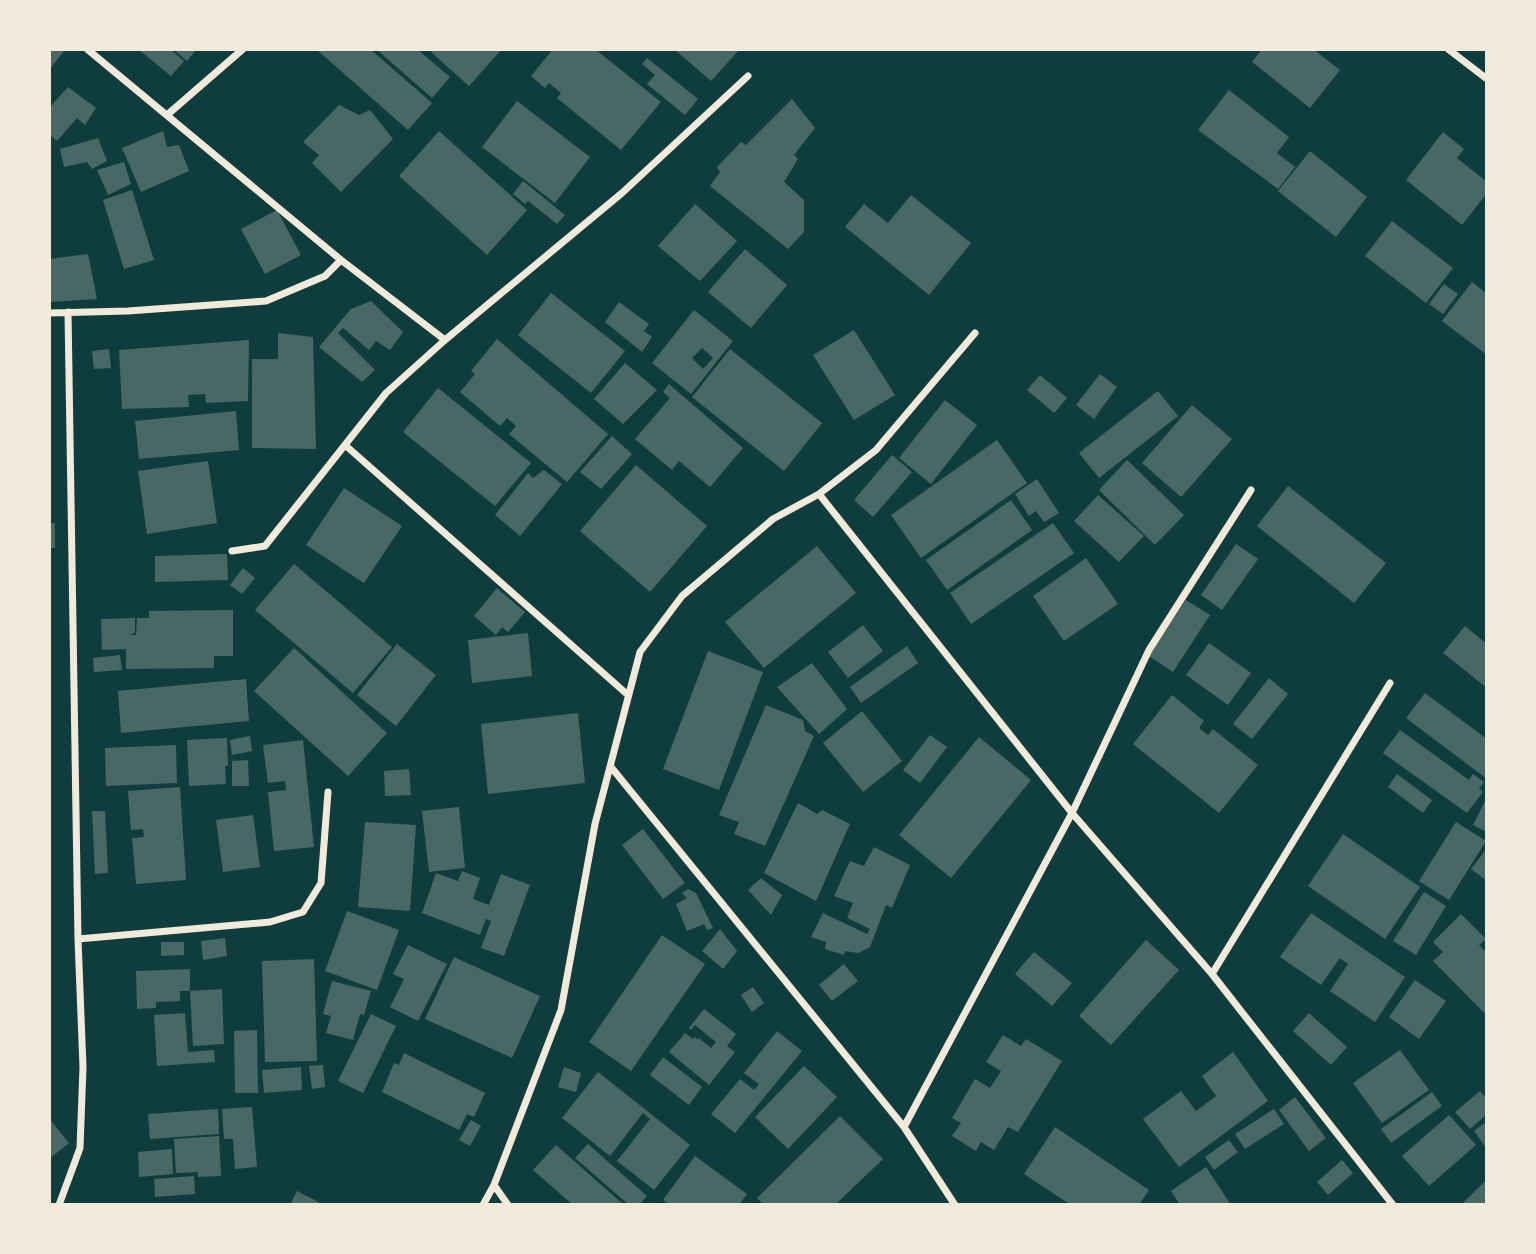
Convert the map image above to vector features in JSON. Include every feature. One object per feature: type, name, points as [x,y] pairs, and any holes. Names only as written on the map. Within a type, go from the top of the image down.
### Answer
[{"type":"street","points":[[87,49],[341,260],[445,340]]},
{"type":"street","points":[[167,115],[243,49]]},
{"type":"street","points":[[1448,49],[1487,79]]},
{"type":"street","points":[[232,551],[265,546],[386,393],[622,192],[748,76]]},
{"type":"street","points":[[49,313],[128,311],[266,301],[325,276],[341,260]]},
{"type":"street","points":[[59,1205],[80,1148],[83,1067],[78,939],[68,312]]},
{"type":"street","points":[[483,1205],[494,1185],[561,1010],[596,824],[640,652],[682,596],[772,519],[819,494],[876,450],[975,333]]},
{"type":"street","points":[[345,445],[628,695]]},
{"type":"street","points":[[904,1127],[1072,813],[1149,650],[1251,489]]},
{"type":"street","points":[[819,494],[1072,813],[1213,974],[1393,1205]]},
{"type":"street","points":[[1213,974],[1390,683]]},
{"type":"street","points":[[611,767],[904,1127],[956,1205]]},
{"type":"street","points":[[78,939],[270,922],[303,912],[321,883],[328,792]]},
{"type":"street","points":[[494,1185],[508,1205]]},
{"type":"building","points":[[49,49],[64,51],[49,70]]},
{"type":"building","points":[[138,49],[170,49],[184,61],[171,76]]},
{"type":"building","points":[[173,49],[197,49],[187,61]]},
{"type":"building","points":[[316,49],[370,49],[432,103],[408,130]]},
{"type":"building","points":[[376,49],[417,49],[450,77],[432,98]]},
{"type":"building","points":[[434,49],[502,49],[469,86],[431,52]]},
{"type":"building","points":[[553,49],[595,49],[661,102],[621,150],[557,98],[561,93],[549,83],[545,88],[531,76]]},
{"type":"building","points":[[674,49],[740,49],[711,81]]},
{"type":"building","points":[[1262,49],[1313,49],[1340,70],[1310,108],[1252,62]]},
{"type":"building","points":[[647,58],[698,99],[685,115],[647,84],[655,75],[642,64]]},
{"type":"building","points":[[68,87],[96,108],[85,125],[77,118],[57,141],[49,134],[49,108]]},
{"type":"building","points":[[1229,90],[1289,137],[1277,153],[1295,167],[1278,189],[1198,130]]},
{"type":"building","points":[[792,99],[815,128],[794,155],[798,159],[784,182],[804,200],[804,232],[788,249],[710,186],[720,172],[717,167],[741,142],[746,145]]},
{"type":"building","points":[[517,101],[590,157],[555,203],[482,147]]},
{"type":"building","points":[[339,105],[359,115],[370,110],[393,139],[341,192],[312,163],[319,155],[303,142]]},
{"type":"building","points":[[163,131],[167,147],[179,145],[189,171],[141,192],[122,148]]},
{"type":"building","points":[[439,131],[527,210],[487,255],[399,176]]},
{"type":"building","points":[[1443,132],[1464,149],[1457,158],[1487,182],[1487,193],[1462,225],[1406,180]]},
{"type":"building","points":[[98,138],[107,161],[92,169],[87,162],[64,167],[60,149]]},
{"type":"building","points":[[1310,151],[1367,197],[1336,237],[1278,191]]},
{"type":"building","points":[[124,162],[131,184],[108,195],[97,170]]},
{"type":"building","points":[[523,181],[565,215],[557,224],[528,201],[525,204],[513,194]]},
{"type":"building","points":[[132,190],[154,260],[124,269],[103,200]]},
{"type":"building","points":[[911,195],[971,243],[929,295],[845,227],[864,204],[888,223]]},
{"type":"building","points":[[695,204],[737,241],[700,281],[658,246]]},
{"type":"building","points":[[277,210],[301,255],[265,274],[241,229]]},
{"type":"building","points":[[1392,221],[1453,268],[1426,303],[1365,256]]},
{"type":"building","points":[[745,249],[787,285],[751,328],[708,292]]},
{"type":"building","points":[[88,254],[97,299],[49,302],[49,259]]},
{"type":"building","points":[[1472,282],[1487,294],[1487,355],[1442,321]]},
{"type":"building","points":[[1444,284],[1458,294],[1443,314],[1429,304]]},
{"type":"building","points":[[551,293],[625,351],[591,393],[518,335]]},
{"type":"building","points":[[371,301],[403,332],[390,350],[376,341],[369,350],[343,328],[338,333],[375,370],[362,382],[319,347],[351,309]]},
{"type":"building","points":[[619,302],[649,324],[644,331],[652,337],[642,352],[605,322]]},
{"type":"building","points":[[694,310],[733,341],[691,394],[652,363]],"holes":[[[702,348],[713,358],[703,369],[692,358]]]},
{"type":"building","points":[[854,330],[895,395],[854,420],[813,355]]},
{"type":"building","points":[[278,333],[313,337],[316,449],[252,448],[252,359],[278,359]]},
{"type":"building","points":[[497,339],[608,434],[567,482],[509,434],[516,426],[507,418],[500,426],[460,392],[475,374],[471,371]]},
{"type":"building","points":[[249,340],[248,401],[206,403],[205,394],[188,395],[189,407],[122,409],[119,350]]},
{"type":"building","points":[[109,349],[111,368],[94,369],[92,351]]},
{"type":"building","points":[[730,349],[822,423],[784,471],[692,397]]},
{"type":"building","points":[[625,363],[657,390],[623,424],[594,399]]},
{"type":"building","points":[[1100,374],[1117,387],[1094,419],[1076,405]]},
{"type":"building","points":[[1040,375],[1067,398],[1054,413],[1027,390]]},
{"type":"building","points":[[669,384],[743,448],[710,487],[679,461],[672,470],[635,439],[670,398],[663,392]]},
{"type":"building","points":[[438,388],[531,463],[495,506],[403,432]]},
{"type":"building","points":[[1158,391],[1178,416],[1099,478],[1079,453]]},
{"type":"building","points":[[945,400],[977,425],[931,484],[899,458]]},
{"type":"building","points":[[1192,405],[1232,439],[1181,497],[1142,463]]},
{"type":"building","points":[[236,411],[239,450],[139,459],[135,421]]},
{"type":"building","points":[[612,436],[632,454],[601,489],[580,472]]},
{"type":"building","points":[[997,440],[1027,483],[921,558],[891,515]]},
{"type":"building","points":[[892,455],[912,472],[873,517],[854,500]]},
{"type":"building","points":[[1127,460],[1184,515],[1155,545],[1099,490]]},
{"type":"building","points":[[208,461],[217,523],[147,534],[138,471]]},
{"type":"building","points":[[636,465],[707,526],[650,592],[580,531]]},
{"type":"building","points":[[544,470],[562,484],[520,536],[495,515],[528,473],[533,478]]},
{"type":"building","points":[[1037,479],[1059,513],[1044,522],[1036,511],[1029,516],[1015,494]]},
{"type":"building","points":[[1288,486],[1386,563],[1354,603],[1257,526]]},
{"type":"building","points":[[344,488],[402,526],[364,583],[306,545]]},
{"type":"building","points":[[1098,495],[1144,536],[1119,562],[1074,521]]},
{"type":"building","points":[[1011,500],[1032,530],[947,590],[926,560]]},
{"type":"building","points":[[49,523],[55,523],[55,548],[49,548]]},
{"type":"building","points":[[1053,523],[1074,553],[971,624],[950,593]]},
{"type":"building","points":[[1236,544],[1258,559],[1222,610],[1201,595]]},
{"type":"building","points":[[817,546],[856,593],[764,668],[725,622]]},
{"type":"building","points":[[227,554],[228,580],[155,582],[155,556]]},
{"type":"building","points":[[1086,558],[1118,604],[1064,641],[1033,596]]},
{"type":"building","points":[[294,564],[392,647],[353,693],[255,610]]},
{"type":"building","points":[[243,568],[255,578],[242,594],[230,585]]},
{"type":"building","points":[[497,588],[525,612],[508,632],[502,627],[496,635],[474,616]]},
{"type":"building","points":[[1186,600],[1210,615],[1173,672],[1149,656]]},
{"type":"building","points":[[233,610],[233,656],[214,656],[214,668],[126,669],[126,649],[102,650],[101,619],[135,618],[135,633],[129,635],[136,635],[137,618],[149,618],[149,611]]},
{"type":"building","points":[[863,625],[883,651],[848,678],[828,652]]},
{"type":"building","points":[[1465,626],[1487,644],[1487,688],[1443,653]]},
{"type":"building","points":[[528,633],[532,676],[472,683],[468,640]]},
{"type":"building","points":[[1209,643],[1251,673],[1228,705],[1186,675]]},
{"type":"building","points":[[397,644],[436,675],[396,726],[357,695]]},
{"type":"building","points":[[907,646],[918,663],[861,703],[850,687]]},
{"type":"building","points":[[294,648],[387,733],[348,776],[254,691]]},
{"type":"building","points":[[708,651],[763,672],[719,790],[663,769]]},
{"type":"building","points":[[120,655],[122,670],[94,672],[93,658]]},
{"type":"building","points":[[812,663],[847,709],[819,734],[777,687]]},
{"type":"building","points":[[1269,678],[1288,694],[1252,739],[1233,724]]},
{"type":"building","points":[[246,679],[249,721],[121,733],[118,691]]},
{"type":"building","points":[[1425,693],[1487,739],[1487,779],[1406,718]]},
{"type":"building","points":[[1172,695],[1204,721],[1199,728],[1208,735],[1213,729],[1258,765],[1219,813],[1133,744]]},
{"type":"building","points":[[766,705],[803,720],[805,731],[814,736],[765,846],[734,834],[739,822],[719,815]]},
{"type":"building","points":[[862,711],[902,761],[863,792],[823,743]]},
{"type":"building","points":[[578,713],[585,783],[488,794],[481,724]]},
{"type":"building","points":[[1400,730],[1469,780],[1473,774],[1484,782],[1479,789],[1483,792],[1467,813],[1383,753]]},
{"type":"building","points":[[930,735],[947,747],[920,783],[903,770]]},
{"type":"building","points":[[250,736],[252,751],[232,755],[230,740]]},
{"type":"building","points":[[979,737],[1031,780],[951,878],[899,835]]},
{"type":"building","points":[[227,738],[226,784],[189,786],[187,740]]},
{"type":"building","points":[[303,740],[314,847],[274,851],[268,792],[286,790],[285,781],[268,783],[263,745]]},
{"type":"building","points":[[176,745],[177,783],[106,786],[105,748]]},
{"type":"building","points":[[248,760],[249,786],[232,786],[232,761]]},
{"type":"building","points":[[409,769],[411,795],[385,796],[384,771]]},
{"type":"building","points":[[1397,774],[1432,800],[1423,813],[1388,787]]},
{"type":"building","points":[[180,787],[186,880],[136,884],[132,838],[144,837],[143,829],[131,830],[128,791]]},
{"type":"building","points":[[1487,797],[1487,832],[1473,825]]},
{"type":"building","points":[[798,803],[817,814],[822,810],[850,824],[816,901],[764,873]]},
{"type":"building","points":[[459,807],[465,868],[429,872],[422,811]]},
{"type":"building","points":[[92,811],[105,811],[108,873],[95,874]]},
{"type":"building","points":[[253,815],[260,867],[223,872],[216,820]]},
{"type":"building","points":[[365,822],[416,825],[410,911],[358,907]]},
{"type":"building","points":[[1456,822],[1486,841],[1449,900],[1419,881]]},
{"type":"building","points":[[643,829],[685,883],[663,899],[622,845]]},
{"type":"building","points":[[1343,834],[1420,887],[1385,939],[1308,886]]},
{"type":"building","points":[[874,847],[910,865],[892,908],[886,905],[870,947],[858,953],[845,951],[844,955],[825,949],[826,942],[811,937],[823,913],[867,934],[870,929],[847,918],[853,903],[834,896],[850,861],[864,866]]},
{"type":"building","points":[[1487,848],[1487,881],[1471,869]]},
{"type":"building","points":[[462,871],[480,878],[473,899],[489,905],[501,874],[530,885],[504,956],[481,948],[491,921],[486,919],[480,935],[422,913],[436,873],[458,881]]},
{"type":"building","points":[[761,878],[782,895],[771,915],[748,890]]},
{"type":"building","points":[[688,889],[696,893],[713,928],[707,930],[704,924],[687,931],[676,904],[687,898],[682,893]]},
{"type":"building","points":[[1424,892],[1446,906],[1416,955],[1393,941]]},
{"type":"building","points":[[347,911],[399,930],[377,990],[325,971]]},
{"type":"building","points":[[1311,913],[1405,977],[1375,1022],[1330,991],[1348,964],[1340,958],[1321,985],[1280,957]]},
{"type":"building","points":[[1461,914],[1486,939],[1479,945],[1487,953],[1487,1016],[1433,961],[1443,952],[1433,942]]},
{"type":"building","points":[[720,929],[737,951],[723,969],[702,951]]},
{"type":"building","points":[[662,935],[705,964],[631,1071],[589,1042]]},
{"type":"building","points":[[225,938],[227,956],[203,960],[201,941]]},
{"type":"building","points":[[1146,940],[1179,970],[1111,1045],[1079,1016]]},
{"type":"building","points":[[161,942],[184,942],[184,955],[161,956]]},
{"type":"building","points":[[408,945],[447,964],[418,1021],[390,1007],[404,979],[393,974]]},
{"type":"building","points":[[1034,952],[1072,983],[1052,1006],[1015,974]]},
{"type":"building","points":[[454,957],[540,996],[512,1058],[425,1019]]},
{"type":"building","points":[[314,959],[317,1061],[265,1062],[262,961]]},
{"type":"building","points":[[844,964],[858,981],[832,1001],[819,985]]},
{"type":"building","points":[[190,969],[190,991],[180,991],[180,1001],[156,1002],[156,1008],[137,1009],[136,971]]},
{"type":"building","points":[[1415,980],[1446,1001],[1419,1039],[1389,1017]]},
{"type":"building","points":[[332,981],[371,991],[364,1015],[360,1014],[353,1040],[326,1033],[331,1016],[323,1014]]},
{"type":"building","points":[[753,987],[764,1003],[752,1012],[741,995]]},
{"type":"building","points":[[222,989],[224,1044],[193,1046],[190,991]]},
{"type":"building","points":[[704,1009],[736,1034],[727,1046],[735,1052],[709,1085],[669,1052],[685,1033],[693,1039],[699,1038],[711,1048],[716,1042],[695,1025],[691,1030],[689,1028]]},
{"type":"building","points":[[185,1013],[188,1052],[214,1050],[215,1062],[157,1066],[154,1015]]},
{"type":"building","points":[[1309,1013],[1347,1047],[1331,1065],[1293,1031]]},
{"type":"building","points":[[371,1014],[396,1026],[363,1093],[338,1081]]},
{"type":"building","points":[[257,1030],[258,1093],[235,1093],[234,1031]]},
{"type":"building","points":[[777,1031],[802,1051],[735,1133],[711,1114],[740,1079],[754,1090],[759,1084],[744,1073]]},
{"type":"building","points":[[1003,1035],[1021,1046],[1026,1039],[1062,1061],[1018,1132],[1008,1127],[994,1150],[981,1142],[976,1151],[952,1136],[961,1123],[952,1118],[975,1079],[990,1088],[1001,1071],[986,1062]]},
{"type":"building","points":[[1400,1050],[1429,1090],[1382,1123],[1353,1083]]},
{"type":"building","points":[[1233,1052],[1268,1101],[1179,1167],[1143,1119],[1181,1091],[1196,1111],[1216,1096],[1202,1076]]},
{"type":"building","points":[[404,1053],[485,1093],[474,1117],[467,1114],[459,1130],[382,1092],[394,1063],[399,1065]]},
{"type":"building","points":[[663,1057],[702,1087],[689,1105],[650,1075]]},
{"type":"building","points":[[323,1065],[325,1087],[312,1089],[309,1066]]},
{"type":"building","points":[[804,1066],[837,1097],[788,1149],[755,1117]]},
{"type":"building","points":[[301,1067],[302,1090],[264,1093],[262,1070]]},
{"type":"building","points":[[564,1067],[581,1073],[576,1092],[558,1087]]},
{"type":"building","points":[[598,1072],[690,1145],[654,1190],[617,1161],[650,1119],[643,1113],[610,1156],[562,1118]]},
{"type":"building","points":[[1480,1091],[1487,1099],[1487,1114],[1470,1129],[1455,1112]]},
{"type":"building","points":[[1432,1092],[1442,1106],[1391,1143],[1381,1129]]},
{"type":"building","points":[[1295,1097],[1326,1138],[1309,1151],[1279,1110]]},
{"type":"building","points":[[252,1107],[257,1167],[235,1169],[233,1139],[224,1139],[222,1109]]},
{"type":"building","points":[[218,1109],[219,1134],[150,1139],[148,1114]]},
{"type":"building","points":[[1274,1109],[1284,1124],[1245,1149],[1235,1134]]},
{"type":"building","points":[[1449,1115],[1476,1145],[1429,1186],[1402,1156]]},
{"type":"building","points":[[840,1116],[883,1159],[835,1205],[764,1205],[757,1198]]},
{"type":"building","points":[[49,1118],[69,1143],[49,1159]]},
{"type":"building","points":[[471,1120],[481,1126],[470,1146],[459,1140]]},
{"type":"building","points":[[1487,1121],[1487,1149],[1474,1131]]},
{"type":"building","points":[[1055,1127],[1149,1190],[1139,1205],[1071,1205],[1024,1174]]},
{"type":"building","points":[[219,1136],[221,1176],[198,1177],[198,1172],[176,1173],[174,1139]]},
{"type":"building","points":[[1229,1140],[1238,1152],[1214,1170],[1205,1157]]},
{"type":"building","points":[[588,1144],[647,1196],[639,1205],[629,1205],[575,1158]]},
{"type":"building","points":[[556,1145],[624,1205],[573,1205],[533,1170]]},
{"type":"building","points":[[172,1149],[173,1174],[139,1177],[138,1152]]},
{"type":"building","points":[[695,1156],[747,1194],[739,1205],[670,1205],[663,1200]]},
{"type":"building","points":[[1342,1160],[1353,1173],[1328,1195],[1317,1182]]},
{"type":"building","points":[[1206,1167],[1231,1205],[1180,1205],[1171,1191]]},
{"type":"building","points":[[194,1176],[195,1194],[155,1197],[154,1179]]},
{"type":"building","points":[[1487,1179],[1487,1205],[1461,1205]]},
{"type":"building","points":[[297,1191],[324,1205],[290,1205]]}]
